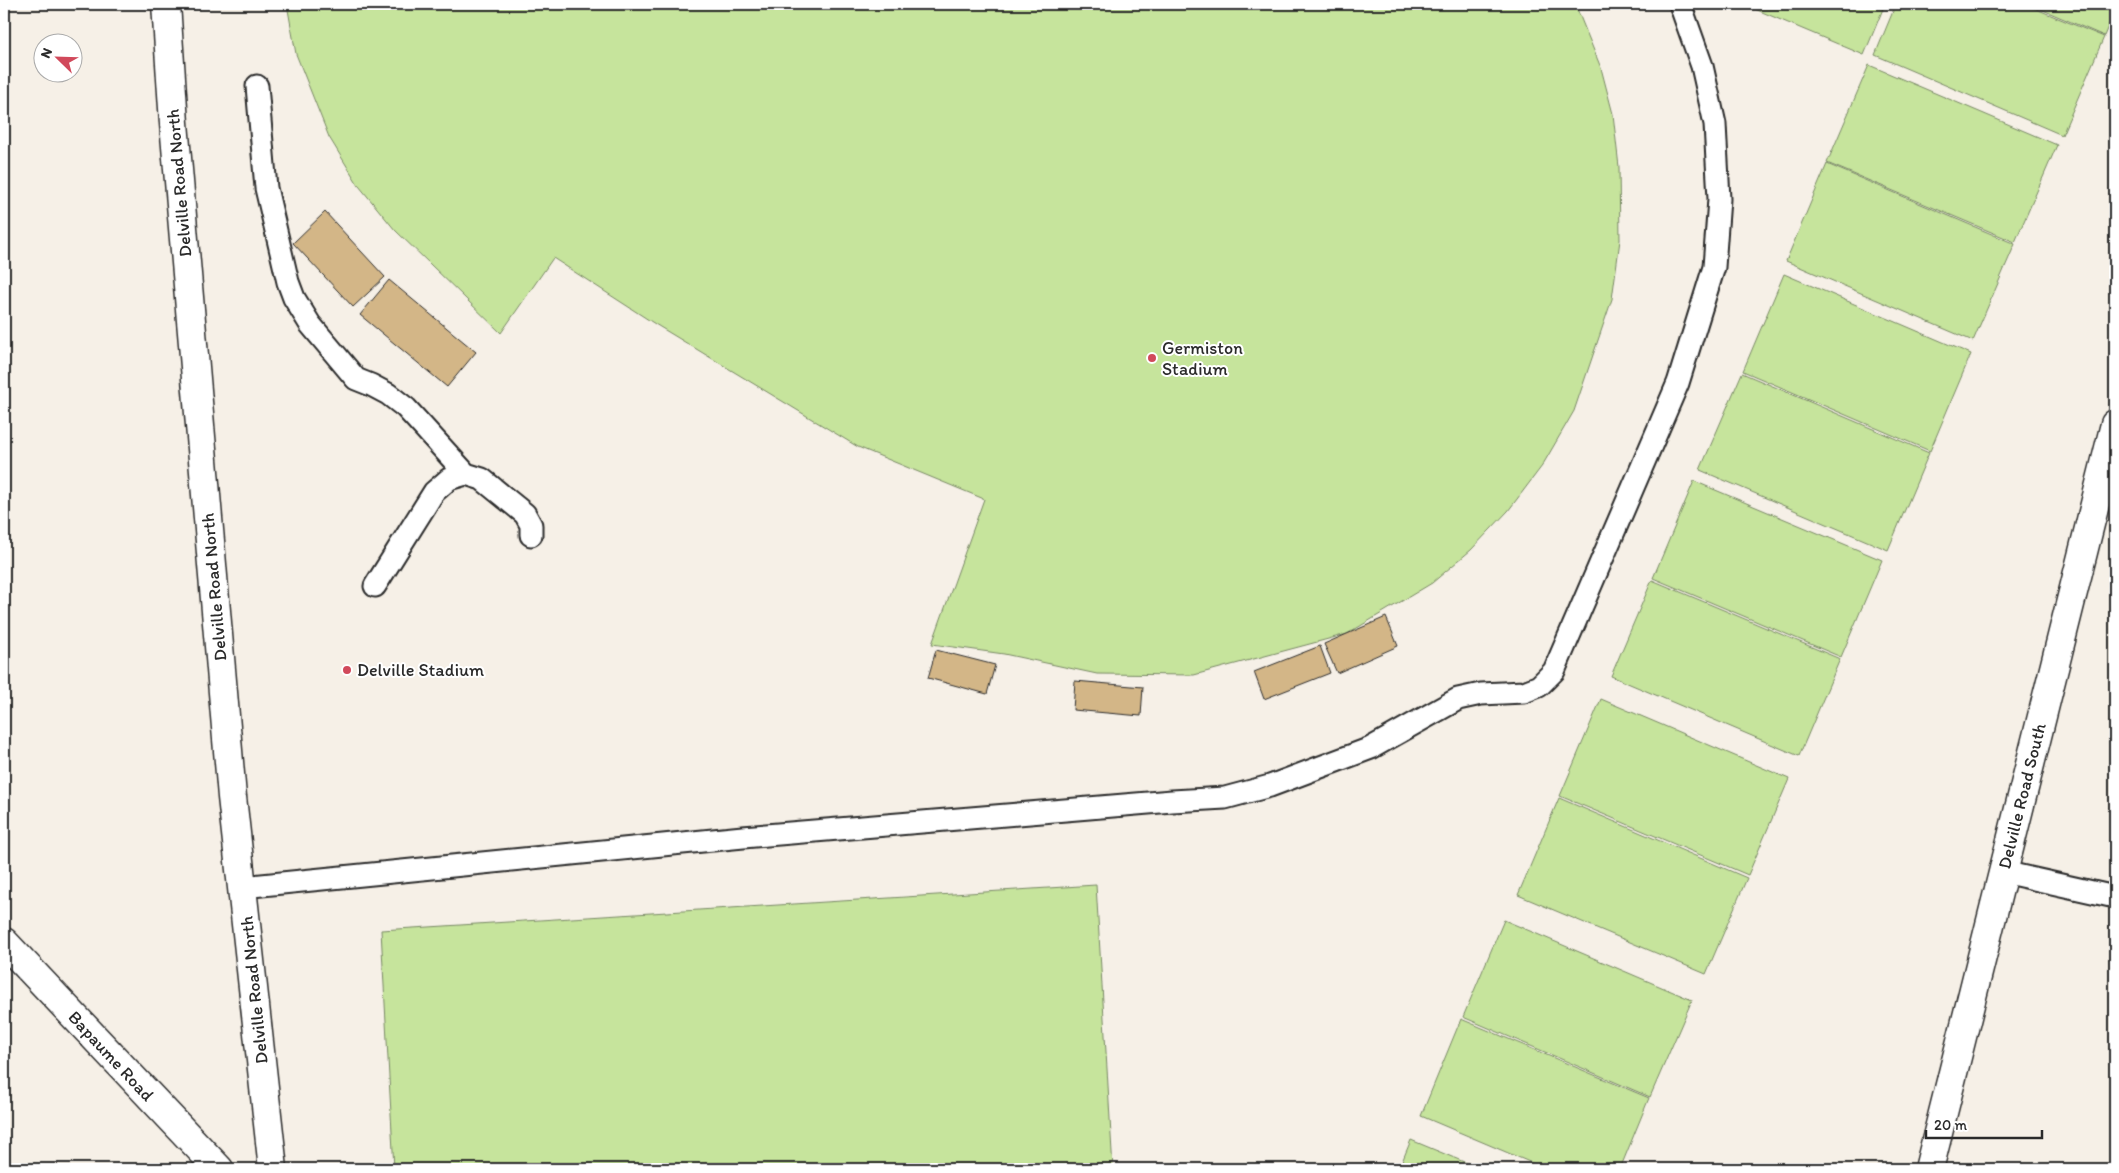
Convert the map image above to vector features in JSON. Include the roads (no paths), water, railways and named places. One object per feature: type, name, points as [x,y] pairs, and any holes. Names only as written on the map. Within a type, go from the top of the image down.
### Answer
[{"type":"main road","name":"Delville Road North","points":[[166,4],[174,123],[231,787],[273,1169]]},
{"type":"main road","name":"Delville Road South","points":[[1929,1169],[2115,424]]},
{"type":"main road","name":"Bapaume Road","points":[[4,942],[219,1169]]},
{"type":"lane","points":[[242,887],[785,834],[1224,798],[1270,786],[1371,748],[1458,699],[1481,694],[1524,692],[1539,686],[1554,671],[1678,383],[1714,267],[1719,199],[1715,124],[1702,66],[1680,4]]},
{"type":"lane","points":[[257,86],[266,188],[288,282],[294,298],[310,324],[356,380],[371,385],[406,408],[466,474],[482,479],[525,514],[531,525],[531,535]]},
{"type":"lane","points":[[375,586],[434,492],[449,479],[466,474]]},
{"type":"lane","points":[[2003,872],[2115,897]]},
{"type":"place","name":"Germiston Stadium","points":[[1152,358]]},
{"type":"place","name":"Delville Stadium","points":[[347,670]]}]
